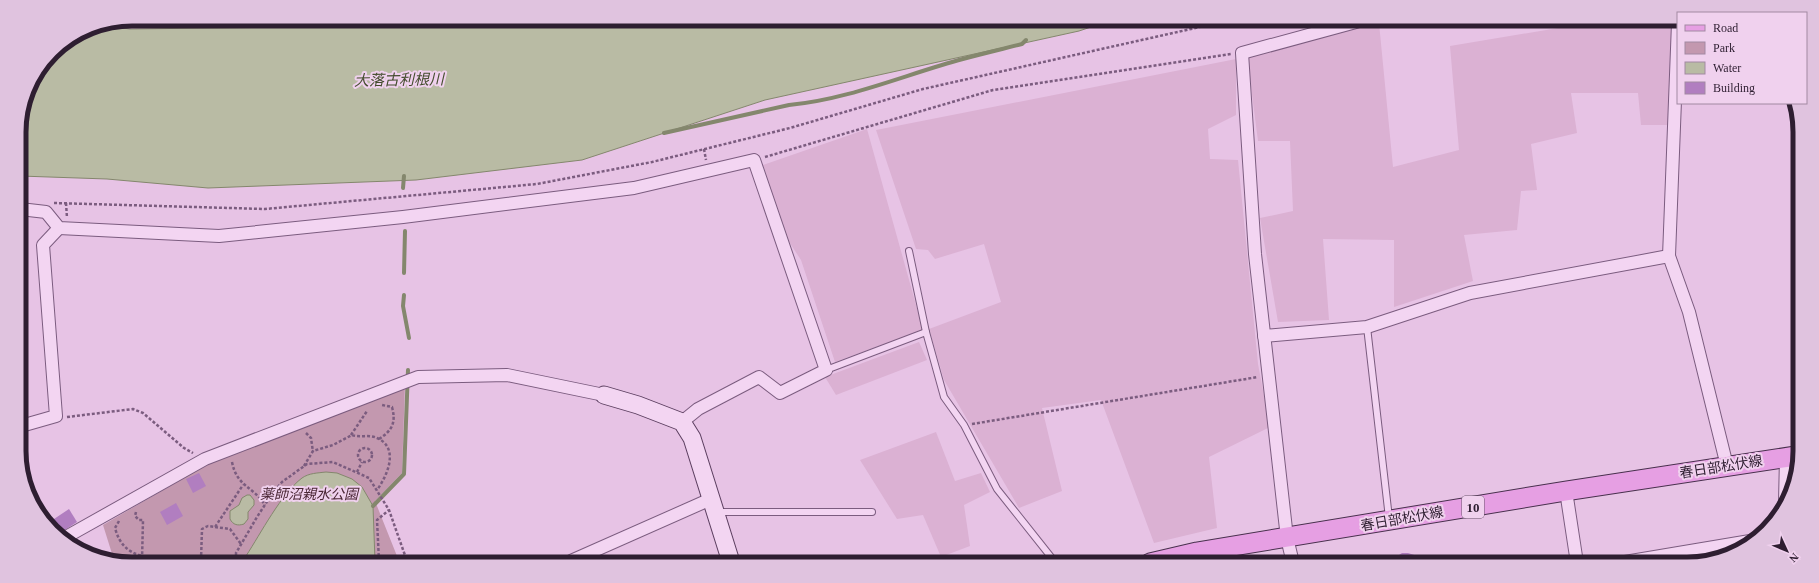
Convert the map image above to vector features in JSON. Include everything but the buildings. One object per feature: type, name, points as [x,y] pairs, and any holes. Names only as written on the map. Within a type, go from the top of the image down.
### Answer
[{"type":"main road","name":"春日部松伏線","points":[[1174,557],[1566,491],[1791,456]]},
{"type":"street","points":[[1291,557],[1287,538],[1255,254],[1242,53],[1341,26]]},
{"type":"street","points":[[1677,49],[1669,256],[1689,312],[1727,466]]},
{"type":"street","points":[[26,210],[46,212],[59,228],[219,236],[403,217],[634,188],[754,160],[826,370],[780,393],[760,377],[698,409],[682,422]]},
{"type":"street","points":[[26,425],[56,416],[43,245],[59,228]]},
{"type":"street","points":[[1264,336],[1366,327],[1470,292],[1669,256]]},
{"type":"street","points":[[69,535],[205,459],[399,384],[416,378],[507,375],[604,395],[638,405],[682,422],[692,438],[729,557]]},
{"type":"street","points":[[1787,484],[1791,456]]},
{"type":"street","points":[[1566,491],[1576,557]]},
{"type":"street","points":[[581,557],[713,506]]},
{"type":"street","points":[[1682,557],[1737,544]]},
{"type":"lane","points":[[909,251],[926,332],[944,396],[964,425],[997,489],[1051,557]]},
{"type":"lane","points":[[1366,327],[1389,521]]},
{"type":"lane","points":[[826,370],[926,332]]},
{"type":"lane","points":[[713,506],[872,512]]},
{"type":"path","points":[[47,203],[265,209],[537,184],[652,162],[790,128],[923,89],[1204,26]]},
{"type":"path","points":[[754,160],[993,90],[1242,53]]},
{"type":"path","points":[[964,425],[1268,376]]},
{"type":"path","points":[[376,406],[388,405],[392,407],[394,419],[393,426],[379,439]]},
{"type":"path","points":[[303,468],[313,452],[333,445],[350,435],[365,411],[372,408]]},
{"type":"path","points":[[56,416],[65,418],[132,409],[143,413],[184,448],[205,459]]},
{"type":"path","points":[[283,429],[292,433],[305,433],[311,438],[313,452]]},
{"type":"path","points":[[350,435],[379,439],[387,448],[391,459],[388,472],[376,490]]},
{"type":"path","points":[[366,448],[370,450],[372,457],[367,462],[362,462],[359,459],[358,452],[361,449],[366,448]]},
{"type":"path","points":[[232,462],[236,476],[243,485],[253,490],[265,505]]},
{"type":"path","points":[[236,557],[236,553],[265,505],[282,482],[308,464],[333,462],[369,478],[389,510],[406,557]]},
{"type":"path","points":[[357,472],[362,462]]},
{"type":"path","points":[[214,526],[243,485]]},
{"type":"path","points":[[136,517],[139,496]]},
{"type":"path","points":[[379,557],[377,520],[389,510]]},
{"type":"path","points":[[122,518],[115,528],[117,535],[129,551],[142,556],[143,520],[136,517],[129,518]]},
{"type":"path","points":[[201,557],[202,529],[208,526],[230,529],[242,544]]},
{"type":"shaded area","points":[[1367,26],[1379,26],[1393,167],[1459,150],[1450,46],[1564,26],[1673,26],[1671,125],[1641,125],[1638,93],[1571,93],[1577,133],[1531,144],[1537,190],[1521,191],[1517,230],[1464,235],[1473,281],[1394,307],[1394,240],[1323,239],[1329,320],[1278,322],[1260,218],[1293,211],[1290,141],[1258,141],[1247,56]]},
{"type":"shaded area","points":[[1236,59],[1236,115],[1208,129],[1210,159],[1238,160],[1258,364],[1270,427],[1209,457],[1217,528],[1154,543],[1101,400],[1042,408],[1062,491],[1019,508],[944,380],[929,329],[1001,302],[984,244],[935,259],[928,250],[916,249],[876,130]]},
{"type":"shaded area","points":[[867,129],[923,330],[835,362],[801,260],[780,228],[763,165]]},
{"type":"shaded area","points":[[919,342],[927,360],[836,395],[825,377]]},
{"type":"shaded area","points":[[936,432],[955,481],[981,473],[990,492],[964,505],[970,546],[941,557],[923,515],[897,519],[860,460]]},
{"type":"green space","name":"薬師沼親水公園","points":[[405,384],[402,473],[375,501],[397,557],[132,557],[112,555],[103,525],[206,465]]},
{"type":"water","name":"大落古利根川","points":[[377,26],[1094,26],[1079,31],[765,100],[582,160],[416,180],[208,188],[107,179],[26,176],[26,125],[28,111],[34,92],[44,73],[62,52],[85,37],[111,28]]},
{"type":"water","points":[[326,472],[337,473],[352,479],[362,487],[373,506],[375,557],[246,557],[286,494],[302,478]]},
{"type":"water","points":[[250,495],[254,500],[254,505],[248,512],[248,519],[244,524],[240,525],[233,523],[230,519],[230,511],[239,505],[242,498]]},
{"type":"waterway","points":[[664,133],[789,105],[828,99],[848,94],[952,62],[1022,44],[1026,40]]},
{"type":"waterway","points":[[403,188],[404,176]]},
{"type":"waterway","points":[[404,273],[405,231]]},
{"type":"waterway","points":[[404,295],[403,306],[409,338]]},
{"type":"waterway","points":[[373,506],[404,474],[408,370]]}]
